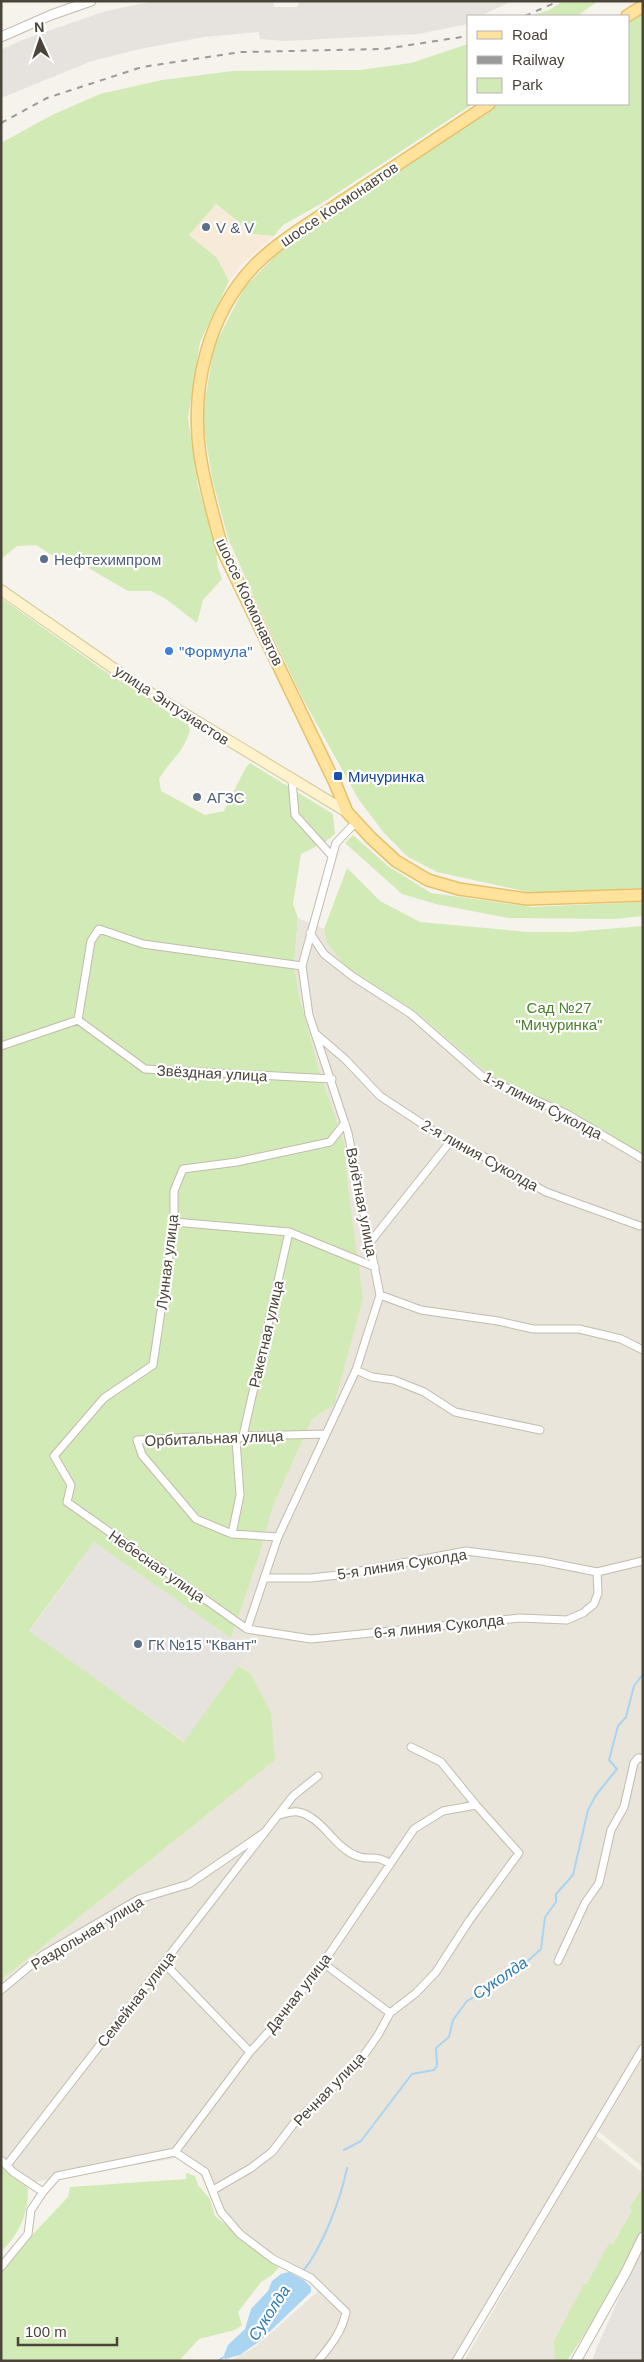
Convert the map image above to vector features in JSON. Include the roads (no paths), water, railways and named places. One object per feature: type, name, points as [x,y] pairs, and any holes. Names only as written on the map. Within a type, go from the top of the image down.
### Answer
[{"type":"main road","points":[[629,15],[643,6]]},
{"type":"main road","name":"шоссе Космонавтов","points":[[487,105],[277,245],[255,265],[227,300],[209,342],[200,384],[197,416],[200,454],[212,512],[223,551],[347,812],[356,822],[396,861],[428,880],[459,888],[526,899],[643,896]]},
{"type":"main road","name":"улица Энтузиастов","points":[[1,590],[142,688],[347,812]]},
{"type":"street","points":[[1,37],[51,15],[91,1]]},
{"type":"street","points":[[292,780],[295,815],[332,856]]},
{"type":"street","name":"Взлётная улица","points":[[247,1629],[266,1578],[278,1537],[356,1370],[380,1295],[371,1241],[345,1123],[332,1079],[308,1015],[302,966],[336,843],[356,822]]},
{"type":"street","points":[[1,1046],[78,1020],[91,941],[99,929],[143,944],[302,966]]},
{"type":"street","name":"1-я линия Суколда","points":[[310,933],[324,954],[352,976],[411,1014],[484,1078],[567,1114],[643,1159]]},
{"type":"street","name":"Звёздная улица","points":[[78,1020],[145,1069],[332,1079]]},
{"type":"street","name":"2-я линия Суколда","points":[[316,1034],[346,1060],[380,1096],[450,1142],[479,1154],[546,1192],[640,1226]]},
{"type":"street","name":"Лунная улица","points":[[67,1502],[71,1485],[54,1456],[104,1398],[153,1365],[174,1222],[174,1191],[183,1169],[237,1162],[330,1142],[345,1123]]},
{"type":"street","points":[[371,1241],[450,1142]]},
{"type":"street","points":[[174,1222],[289,1232],[375,1267]]},
{"type":"street","name":"Ракетная улица","points":[[232,1534],[240,1495],[240,1438],[289,1232]]},
{"type":"street","points":[[380,1295],[421,1310],[498,1321],[533,1329],[579,1329],[621,1339],[643,1350]]},
{"type":"street","points":[[356,1370],[372,1377],[394,1380],[424,1392],[455,1412],[540,1430]]},
{"type":"street","name":"Орбитальная улица","points":[[278,1537],[232,1534],[196,1518],[142,1455],[137,1440],[326,1434]]},
{"type":"street","name":"Небесная улица","points":[[67,1502],[247,1629]]},
{"type":"street","name":"5-я линия Суколда","points":[[266,1578],[310,1578],[339,1575],[466,1551],[597,1572]]},
{"type":"street","points":[[597,1572],[643,1561]]},
{"type":"street","name":"6-я линия Суколда","points":[[247,1629],[310,1639],[520,1618],[567,1620],[583,1613],[594,1604],[598,1593],[597,1572]]},
{"type":"street","points":[[411,1747],[442,1762],[476,1804]]},
{"type":"street","points":[[558,1961],[585,1903],[599,1883],[611,1830],[624,1807],[634,1763],[638,1758],[643,1758]]},
{"type":"street","name":"Раздольная улица","points":[[1,1990],[43,1955],[139,1899],[189,1884],[266,1832],[293,1796],[318,1776]]},
{"type":"street","name":"Дачная улица","points":[[176,2152],[250,2052],[280,2019],[323,1963],[414,1829],[443,1810],[476,1804]]},
{"type":"street","name":"Речная улица","points":[[213,2190],[251,2168],[272,2152],[295,2122],[357,2065],[378,2035],[390,2013],[416,1993],[436,1972],[469,1921],[519,1853],[476,1804]]},
{"type":"street","points":[[279,1815],[297,1811],[310,1816],[349,1852],[358,1857],[384,1859],[390,1864]]},
{"type":"street","name":"Семейная улица","points":[[7,2166],[266,1832]]},
{"type":"street","points":[[323,1963],[390,2013]]},
{"type":"street","points":[[164,1964],[250,2052]]},
{"type":"street","points":[[456,2361],[643,2048]]},
{"type":"street","points":[[1,2267],[28,2234],[31,2210],[43,2192],[58,2176],[176,2152],[205,2172],[221,2212],[240,2234],[273,2259],[311,2278],[346,2312],[344,2325],[318,2361]]},
{"type":"street","points":[[1,2160],[43,2192]]},
{"type":"street","points":[[576,2361],[622,2280],[643,2237]]},
{"type":"water","points":[[289,2272],[304,2280],[311,2287],[311,2292],[260,2341],[240,2355],[225,2359],[224,2355],[228,2345],[245,2329],[251,2309],[268,2291],[272,2281],[281,2274]]},
{"type":"waterway","name":"Суколда","points":[[344,2150],[361,2141],[412,2074],[434,2070],[437,2066],[436,2048],[449,2037],[453,2020],[467,2001],[491,1987],[505,1972],[518,1970],[541,1949],[545,1917],[556,1902],[556,1894],[573,1875],[588,1810],[596,1795],[617,1769],[609,1760],[618,1726],[626,1717],[634,1686],[643,1674]]},
{"type":"waterway","name":"Суколда","points":[[303,2271],[317,2250],[330,2223],[347,2168]]},
{"type":"waterway","name":"Суколда","points":[[218,2361],[225,2356]]},
{"type":"railway","points":[[527,15],[559,1]]},
{"type":"railway","points":[[1,123],[47,98],[142,67],[241,52],[384,49],[467,36]]},
{"type":"place","name":"V & V","points":[[206,227]]},
{"type":"place","name":"Нефтехимпром","points":[[44,559]]},
{"type":"place","name":"\"Формула\"","points":[[169,651]]},
{"type":"place","name":"Мичуринка","points":[[338,776]]},
{"type":"place","name":"АГЗС","points":[[197,797]]},
{"type":"place","name":"ГК №15 \"Квант\"","points":[[138,1644]]},
{"type":"park label","name":"Сад №27 \"Мичуринка\"","points":[[559,1016]]}]
